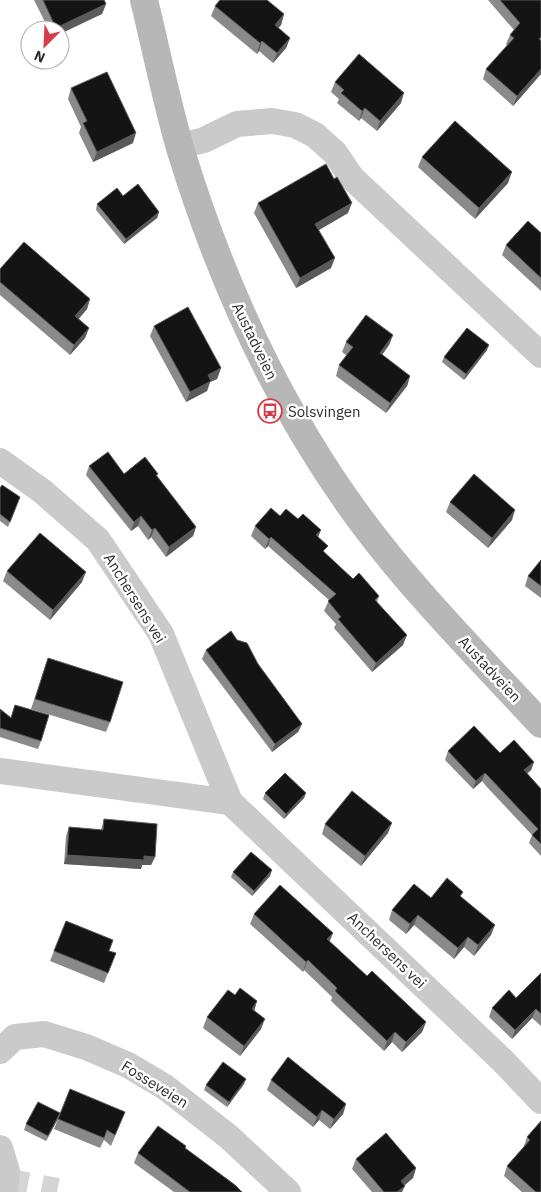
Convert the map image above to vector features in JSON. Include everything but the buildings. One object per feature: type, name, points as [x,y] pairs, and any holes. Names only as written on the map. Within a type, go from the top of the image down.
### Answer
[{"type":"main road","name":"Austadveien","points":[[144,0],[180,146],[205,225],[246,324],[289,409],[317,456],[352,508],[388,555],[452,628],[541,724]]},
{"type":"street","points":[[180,146],[204,140],[237,124],[272,120],[295,125],[316,135],[335,153],[352,178],[541,356]]},
{"type":"street","name":"Anchersens vei","points":[[0,461],[42,491],[98,540],[161,634],[230,802],[488,1046],[541,1101]]},
{"type":"street","points":[[0,770],[230,802]]},
{"type":"street","name":"Fosseveien","points":[[0,1051],[15,1037],[44,1034],[86,1047],[128,1065],[165,1087],[229,1137],[288,1192]]},
{"type":"street","points":[[0,1148],[7,1171],[5,1192]]},
{"type":"tunnel","points":[[0,1181],[57,1192]]},
{"type":"place","name":"Solsvingen","points":[[270,411]]}]
